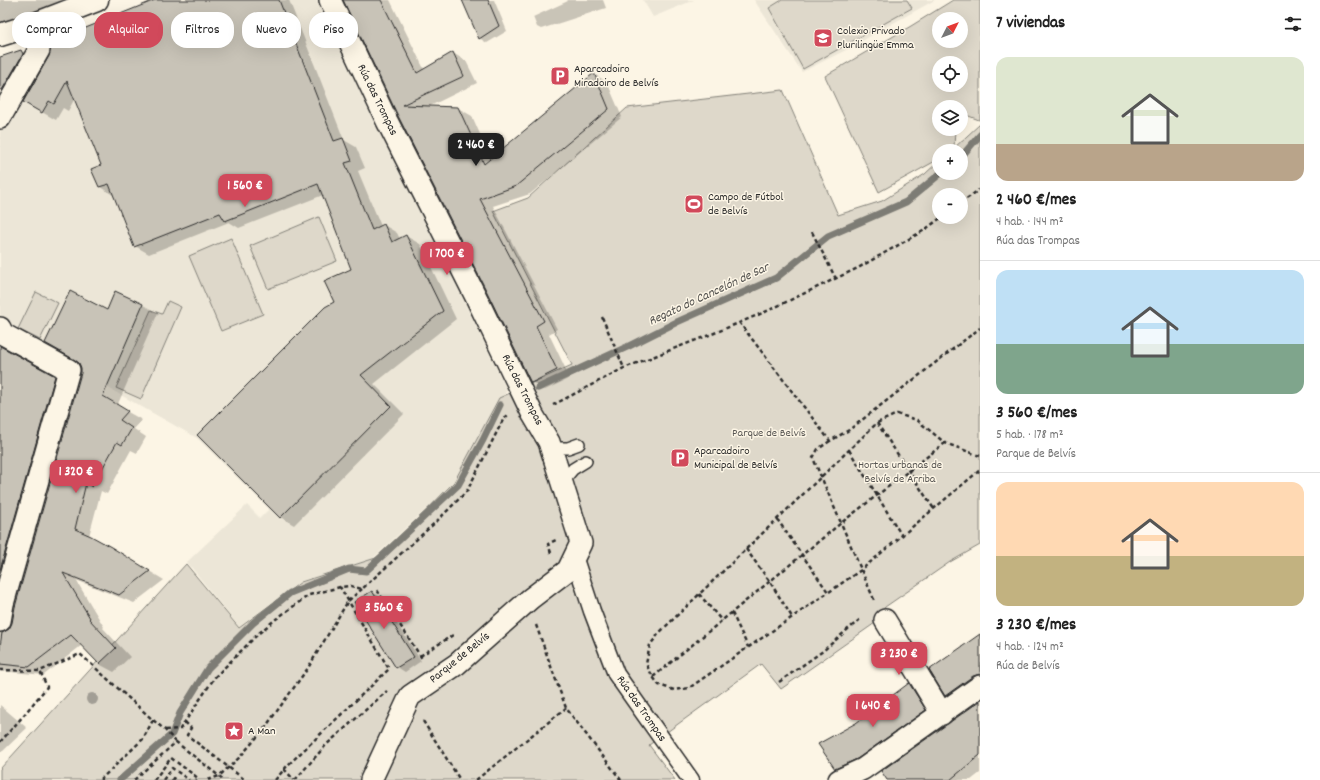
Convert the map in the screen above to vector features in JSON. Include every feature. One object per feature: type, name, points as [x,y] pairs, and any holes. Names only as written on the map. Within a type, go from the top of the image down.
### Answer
[{"type":"street","points":[[66,12],[97,0]]},
{"type":"street","name":"Rúa das Trompas","points":[[330,0],[392,119],[533,415],[552,448],[581,543],[574,556],[616,674],[691,780]]},
{"type":"street","points":[[0,35],[12,31]]},
{"type":"street","points":[[0,118],[39,50],[39,48]]},
{"type":"street","points":[[0,328],[2,334],[69,370],[1,609]]},
{"type":"street","name":"Parque de Belvís","points":[[371,780],[410,696],[457,664],[530,600],[568,570],[574,556]]},
{"type":"street","points":[[881,614],[942,714]]},
{"type":"street","points":[[839,780],[862,769],[980,686]]},
{"type":"lane","points":[[552,448],[568,448],[579,444]]},
{"type":"lane","points":[[562,482],[573,469],[586,461]]},
{"type":"path","points":[[968,198],[980,189]]},
{"type":"path","points":[[533,415],[624,368],[765,312],[836,279],[858,268],[932,224]]},
{"type":"path","points":[[812,233],[836,279]]},
{"type":"path","points":[[602,317],[624,368]]},
{"type":"path","points":[[739,322],[830,441]]},
{"type":"path","points":[[779,682],[823,651],[847,630],[881,614],[820,477],[813,458],[818,449],[849,430],[980,328]]},
{"type":"path","points":[[208,780],[220,776],[251,745],[308,668],[348,601],[438,520],[467,491],[503,420],[512,409]]},
{"type":"path","points":[[980,456],[945,442],[917,420],[897,414],[877,423],[660,632],[650,645],[646,664],[653,677],[659,685],[674,690],[689,688],[861,570],[980,470]]},
{"type":"path","points":[[877,423],[934,509]]},
{"type":"path","points":[[653,677],[840,523],[877,496],[945,442]]},
{"type":"path","points":[[849,450],[902,536]]},
{"type":"path","points":[[777,519],[828,592]]},
{"type":"path","points":[[559,538],[548,544],[561,575]]},
{"type":"path","points":[[746,549],[770,582],[792,617]]},
{"type":"path","points":[[165,730],[180,729],[215,677],[259,633],[308,595],[340,587],[351,586],[362,589]]},
{"type":"path","points":[[274,780],[388,669],[340,587]]},
{"type":"path","points":[[378,590],[420,656]]},
{"type":"path","points":[[699,594],[722,620]]},
{"type":"path","points":[[732,613],[748,647]]},
{"type":"path","points":[[536,626],[566,708],[621,780]]},
{"type":"path","points":[[0,670],[40,671],[80,654],[165,730],[176,742],[224,780]]},
{"type":"path","points":[[0,742],[47,687],[40,671]]},
{"type":"path","points":[[284,769],[295,780],[326,745],[390,688]]},
{"type":"path","points":[[476,780],[566,708]]},
{"type":"path","points":[[100,780],[143,738],[153,720]]},
{"type":"path","points":[[422,720],[460,780]]},
{"type":"path","points":[[185,722],[192,728],[187,735],[246,780]]},
{"type":"path","points":[[134,780],[176,742]]},
{"type":"path","points":[[154,780],[171,758],[198,778],[196,780]]},
{"type":"path","points":[[163,780],[172,768],[189,780]]},
{"type":"path","points":[[172,780],[173,778],[176,780]]},
{"type":"shaded area","points":[[155,0],[318,0],[324,12],[309,12],[309,48],[341,48],[507,390],[454,483],[372,559],[300,582],[239,627],[187,562],[247,505],[260,518],[269,509],[197,438],[0,327],[0,125],[47,48],[86,48],[86,28],[94,25],[94,48],[163,48],[163,12],[125,12]]},
{"type":"shaded area","points":[[643,0],[694,0],[653,17]]},
{"type":"shaded area","name":"Colexio Privado Plurilingüe Emma","points":[[754,0],[935,0],[856,45],[802,72]]},
{"type":"green space","name":"Colexio Privado Plurilingüe Emma","points":[[782,0],[907,0],[912,8],[803,69],[769,8]]},
{"type":"green space","name":"Parque de Belvís","points":[[953,0],[980,0],[980,119],[979,120],[968,116],[968,100],[932,100],[932,136],[955,136],[954,144],[932,144],[932,163],[879,192],[825,76],[932,13],[932,48],[968,48],[968,12],[934,12]]},
{"type":"green space","name":"Parque de Belvís","points":[[783,90],[838,215],[882,201],[925,174],[932,168],[932,180],[968,180],[968,144],[958,144],[980,124],[980,545],[950,562],[885,607],[875,623],[781,689],[761,664],[649,745],[675,780],[0,780],[0,769],[186,564],[239,628],[301,582],[382,556],[454,482],[499,398],[572,365],[493,211],[528,198],[627,108]]},
{"type":"green space","points":[[319,217],[337,261],[268,289],[250,246]]},
{"type":"green space","points":[[231,238],[263,314],[221,331],[189,256]]},
{"type":"green space","points":[[36,292],[58,303],[40,340],[18,329]]},
{"type":"green space","points":[[168,301],[181,307],[141,399],[116,388],[151,310],[162,314]]},
{"type":"building","points":[[155,0],[279,0],[284,12],[242,12],[242,48],[298,48],[334,141],[343,138],[352,161],[345,163],[372,230],[384,224],[392,242],[406,235],[443,311],[361,375],[391,406],[280,518],[197,435],[325,307],[334,302],[324,281],[351,269],[318,184],[225,221],[220,213],[134,247],[109,184],[99,187],[91,169],[101,165],[67,81],[54,104],[49,101],[42,113],[23,102],[49,56],[50,48],[86,48],[86,28],[94,25],[94,48],[163,48],[163,12],[125,12]]},
{"type":"building","points":[[343,0],[381,0],[417,73],[453,52],[464,76],[402,105],[458,107],[484,164],[594,73],[609,109],[516,186],[480,199],[544,321],[536,326],[557,370],[531,383],[398,116],[358,32],[358,12],[349,12]]},
{"type":"building","points":[[462,0],[488,0],[499,26],[479,39]]},
{"type":"building","points":[[21,50],[23,54],[2,90],[0,89],[0,57]]},
{"type":"building","points":[[70,291],[107,310],[115,291],[143,304],[103,396],[128,411],[120,420],[132,428],[122,445],[117,442],[92,487],[86,483],[75,529],[111,547],[150,571],[119,595],[63,573],[90,618],[89,619],[116,648],[99,664],[71,635],[29,667],[0,664],[2,633],[9,629],[12,623],[15,607],[81,373],[79,363],[45,343]]},
{"type":"building","points":[[0,346],[55,376],[0,570]]},
{"type":"building","points":[[372,591],[414,657],[396,668],[354,602]]},
{"type":"building","points":[[980,634],[980,674],[973,676],[945,696],[929,670]]},
{"type":"building","points":[[909,683],[926,710],[857,759],[835,769],[818,744],[856,723]]},
{"type":"building","points":[[980,701],[980,755],[950,780],[887,780],[881,771]]},
{"type":"waterway","name":"Regato do Cancelón de Sar","points":[[968,149],[980,135]]},
{"type":"waterway","name":"Regato do Cancelón de Sar","points":[[538,388],[677,322],[776,278],[828,236],[906,202],[933,180]]},
{"type":"waterway","name":"Regato do Cancelón de Sar","points":[[120,780],[172,734],[180,713],[208,668],[253,623],[290,593],[349,569],[366,571],[458,485],[483,440],[500,405]]},
{"type":"place","name":"Colexio Privado Plurilingüe Emma","points":[[823,38]]},
{"type":"place","name":"Aparcadoiro Miradoiro de Belvís","points":[[560,76]]},
{"type":"place","name":"Campo de Fútbol de Belvís","points":[[694,204]]},
{"type":"place","name":"Aparcadoiro Municipal de Belvís","points":[[680,458]]},
{"type":"place","name":"A Man","points":[[234,731]]},
{"type":"park label","name":"Hortas urbanas de Belvís de Arriba","points":[[900,472]]}]
